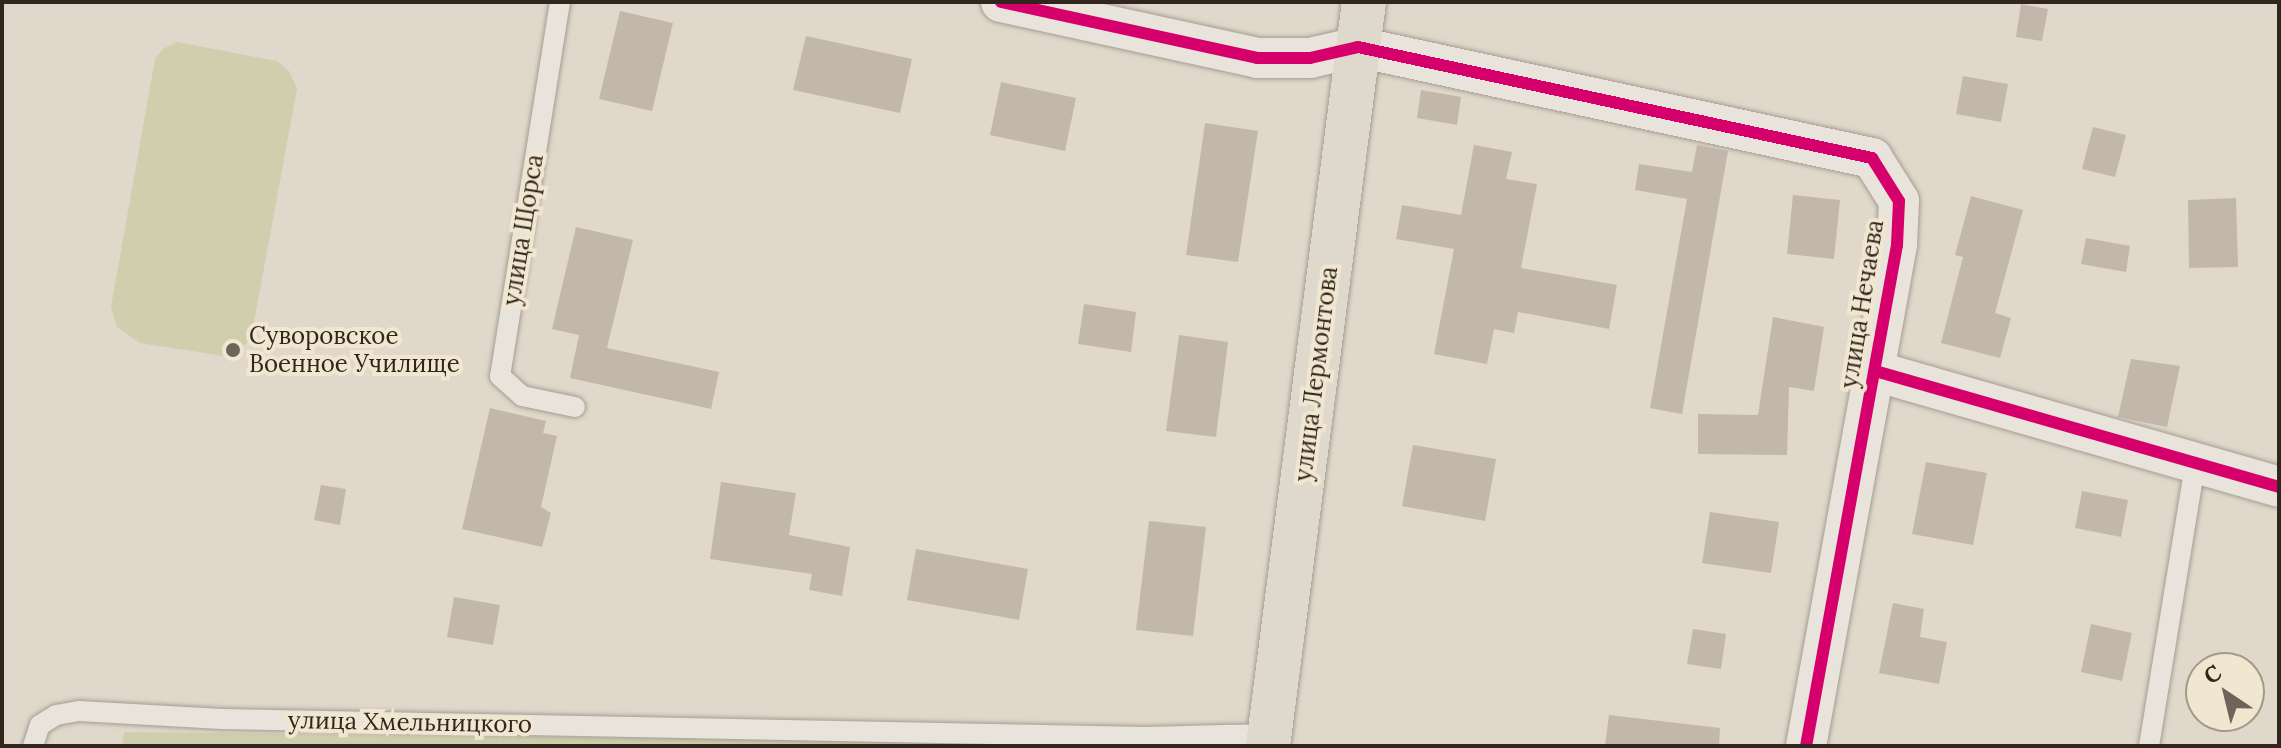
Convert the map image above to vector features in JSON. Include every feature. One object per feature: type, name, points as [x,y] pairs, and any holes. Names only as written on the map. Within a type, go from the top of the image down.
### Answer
[{"type":"main road","name":"улица Лермонтова","points":[[1269,740],[1364,2]]},
{"type":"street","points":[[1001,2],[1257,58],[1310,58],[1358,47]]},
{"type":"street","name":"улица Нечаева","points":[[1358,47],[1872,158],[1899,201],[1897,245],[1806,746]]},
{"type":"street","points":[[1875,371],[2279,487]]},
{"type":"lane","name":"улица Щорса","points":[[560,2],[500,376],[522,396],[575,407]]},
{"type":"lane","points":[[2149,746],[2195,465]]},
{"type":"lane","name":"улица Хмельницкого","points":[[33,746],[40,725],[56,715],[79,711],[222,719],[1269,740]]},
{"type":"green space","points":[[177,42],[277,61],[289,71],[297,89],[251,338],[241,349],[224,356],[140,343],[117,327],[111,307],[155,59],[163,49]]},
{"type":"green space","points":[[124,732],[1204,744],[122,746]]},
{"type":"building","points":[[2021,4],[2048,9],[2042,41],[2016,37]]},
{"type":"building","points":[[620,11],[673,23],[652,111],[599,99]]},
{"type":"building","points":[[806,36],[912,59],[900,113],[793,90]]},
{"type":"building","points":[[1963,76],[2008,84],[2001,122],[1956,114]]},
{"type":"building","points":[[1001,82],[1076,98],[1065,151],[990,135]]},
{"type":"building","points":[[1421,90],[1461,97],[1457,125],[1417,118]]},
{"type":"building","points":[[1205,123],[1258,131],[1238,262],[1186,255]]},
{"type":"building","points":[[2093,127],[2126,135],[2115,177],[2082,169]]},
{"type":"building","points":[[1474,145],[1512,152],[1506,179],[1537,184],[1521,268],[1617,285],[1609,329],[1518,312],[1514,333],[1494,329],[1487,364],[1434,354],[1454,249],[1396,239],[1402,205],[1461,215]]},
{"type":"building","points":[[1697,145],[1728,151],[1682,414],[1650,408],[1687,199],[1635,190],[1639,164],[1692,172]]},
{"type":"building","points":[[1793,195],[1840,200],[1834,259],[1787,254]]},
{"type":"building","points":[[1971,196],[2023,210],[1995,313],[2011,318],[2000,358],[1941,343],[1963,257],[1955,255]]},
{"type":"building","points":[[2236,198],[2238,267],[2189,268],[2188,200]]},
{"type":"building","points":[[576,227],[633,240],[607,348],[719,372],[711,409],[570,378],[579,335],[552,329]]},
{"type":"building","points":[[2086,238],[2130,246],[2126,272],[2081,264]]},
{"type":"building","points":[[1084,304],[1136,312],[1131,352],[1078,344]]},
{"type":"building","points":[[1773,317],[1824,327],[1814,391],[1789,387],[1787,455],[1698,454],[1698,414],[1758,415]]},
{"type":"building","points":[[1179,335],[1228,342],[1216,437],[1166,431]]},
{"type":"building","points":[[2131,359],[2180,366],[2167,427],[2118,417]]},
{"type":"building","points":[[490,408],[546,421],[543,433],[557,436],[541,507],[551,513],[542,547],[462,529]]},
{"type":"building","points":[[1413,445],[1496,459],[1485,521],[1402,506]]},
{"type":"building","points":[[1926,462],[1987,473],[1973,545],[1912,534]]},
{"type":"building","points":[[721,482],[796,493],[789,535],[850,547],[842,596],[809,590],[812,574],[710,559]]},
{"type":"building","points":[[321,485],[346,489],[340,525],[314,520]]},
{"type":"building","points":[[2082,491],[2128,500],[2121,537],[2075,528]]},
{"type":"building","points":[[1710,512],[1779,522],[1771,573],[1702,563]]},
{"type":"building","points":[[1149,521],[1206,527],[1193,636],[1136,630]]},
{"type":"building","points":[[916,549],[1028,569],[1019,620],[907,600]]},
{"type":"building","points":[[454,597],[500,605],[493,645],[447,637]]},
{"type":"building","points":[[1893,603],[1924,609],[1920,637],[1947,642],[1939,684],[1879,673]]},
{"type":"building","points":[[2091,624],[2132,633],[2122,681],[2081,672]]},
{"type":"building","points":[[1693,629],[1726,634],[1721,669],[1687,664]]},
{"type":"building","points":[[1609,715],[1720,728],[1719,746],[1605,746]]},
{"type":"cycle path","points":[[1001,2],[1257,58],[1310,58],[1358,47],[1872,158],[1899,201],[1897,245],[1806,746]]},
{"type":"cycle path","points":[[1875,371],[2279,487]]},
{"type":"place","name":"Суворовское Военное Училище","points":[[233,350]]}]
